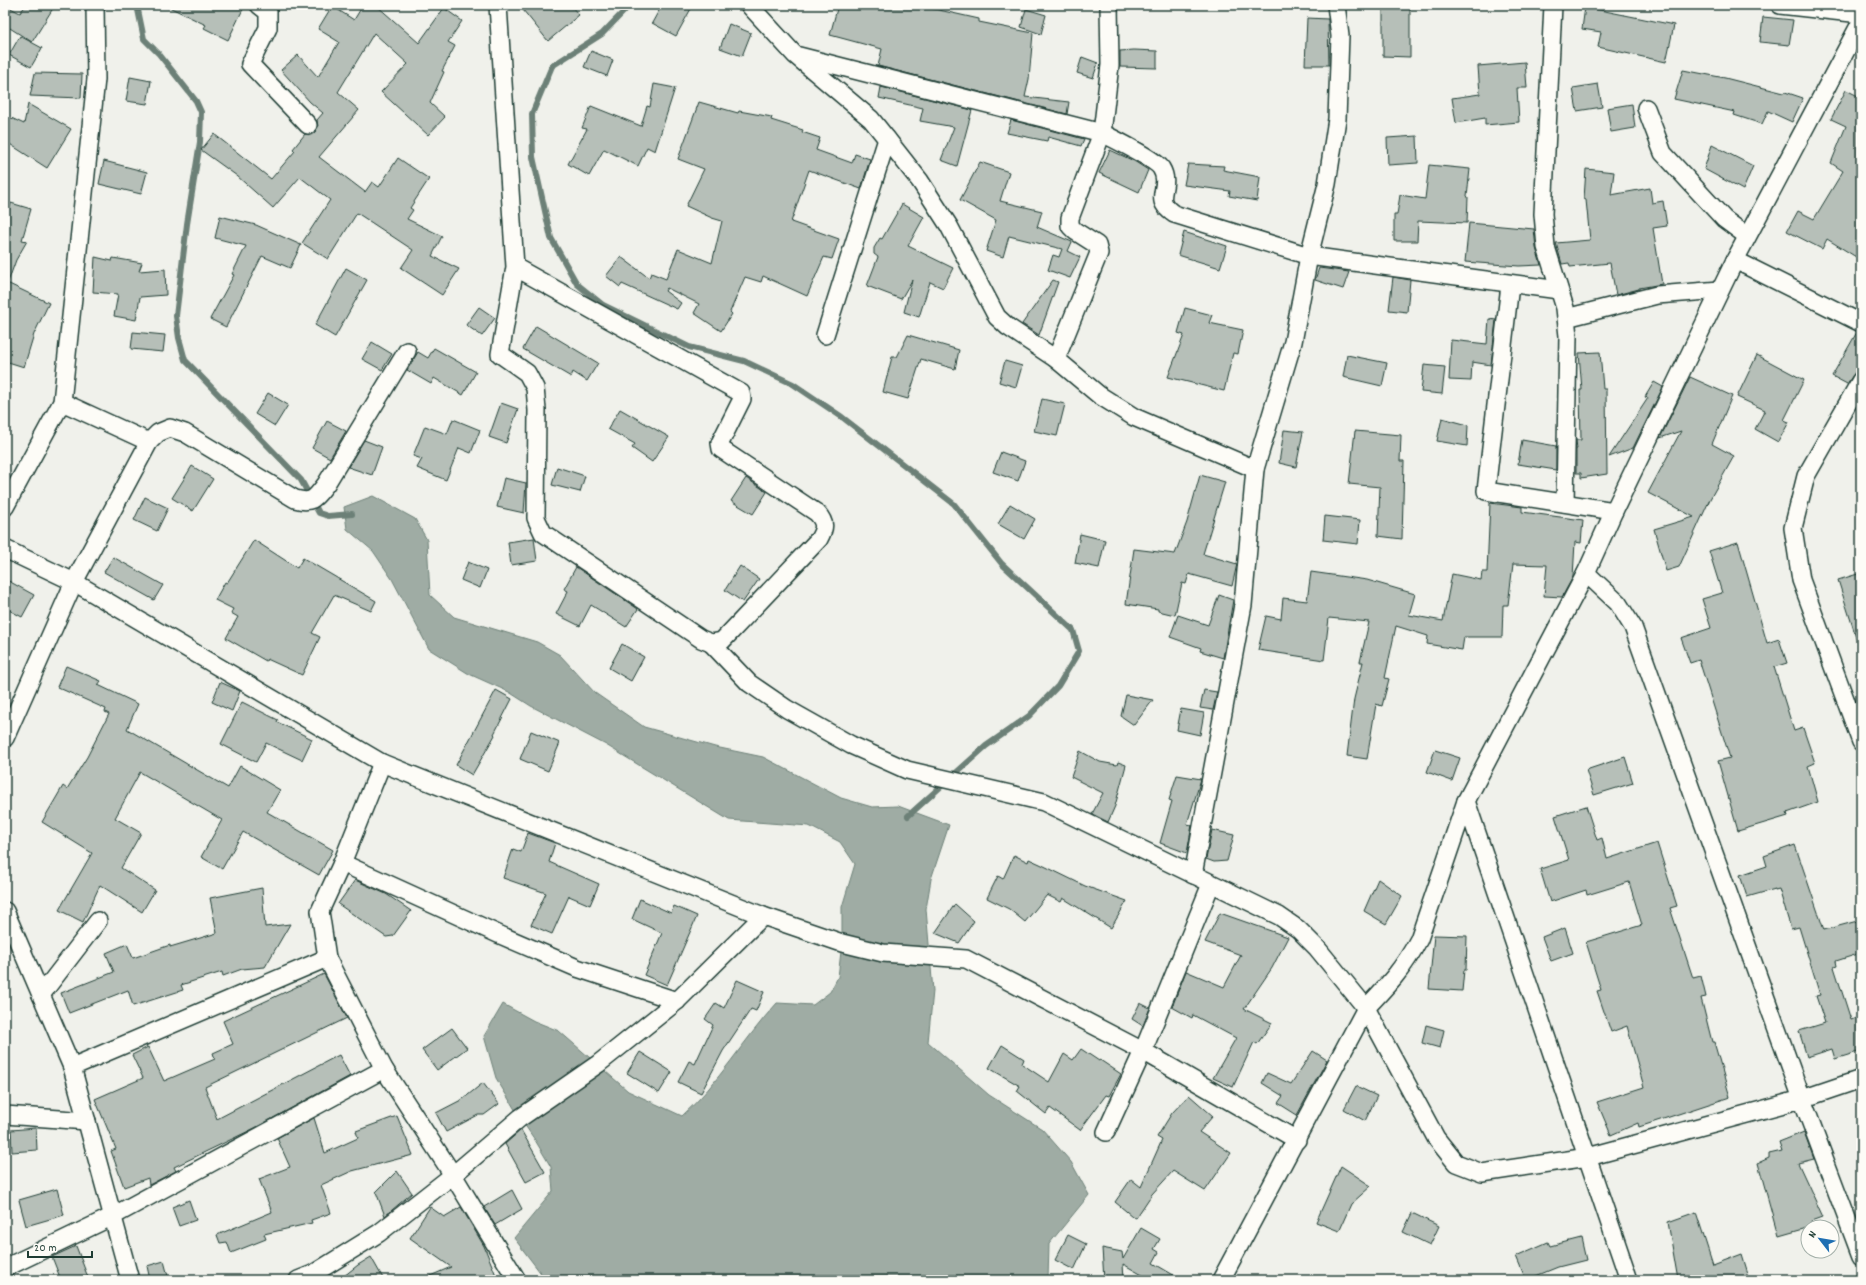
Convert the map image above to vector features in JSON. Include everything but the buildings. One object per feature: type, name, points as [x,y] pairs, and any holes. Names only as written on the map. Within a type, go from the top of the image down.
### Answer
[{"type":"street","points":[[5,507],[62,402],[96,79],[96,5]]},
{"type":"street","points":[[498,5],[515,268],[500,354],[527,373],[535,388],[537,410],[536,518],[543,533],[701,639],[711,643],[749,683],[787,709],[851,745],[908,770],[1044,802],[1279,916],[1298,930],[1317,948],[1366,1008],[1436,1138],[1456,1163],[1482,1173],[1588,1157],[1802,1099],[1861,1079]]},
{"type":"street","points":[[750,5],[795,55],[871,119],[888,139],[920,181],[949,226],[997,316],[1008,327],[1056,359],[1099,395],[1134,417],[1255,469]]},
{"type":"street","points":[[1056,359],[1099,253],[1098,246],[1074,231],[1070,226],[1070,218],[1102,133],[1110,65],[1109,5]]},
{"type":"street","points":[[1193,875],[1243,605],[1255,469],[1293,342],[1309,256],[1327,184],[1337,119],[1340,36],[1336,5]]},
{"type":"street","points":[[1553,5],[1543,214],[1546,247],[1566,318],[1569,370],[1565,503]]},
{"type":"street","points":[[1780,5],[1861,14]]},
{"type":"street","points":[[267,7],[268,28],[250,64],[308,125]]},
{"type":"street","points":[[1221,1280],[1297,1140],[1366,1008],[1398,974],[1408,960],[1419,939],[1466,801],[1586,573],[1614,511],[1747,236],[1861,22]]},
{"type":"street","points":[[795,55],[1102,133],[1136,151],[1161,167],[1165,183],[1162,200],[1165,208],[1174,214],[1309,256],[1510,285],[1559,290]]},
{"type":"street","points":[[1646,108],[1663,153],[1724,219],[1747,236]]},
{"type":"street","points":[[824,335],[888,139]]},
{"type":"street","points":[[1735,260],[1861,323]]},
{"type":"street","points":[[515,268],[741,393],[742,400],[720,443],[721,448],[817,513],[824,520],[824,529],[819,539],[722,641],[711,643]]},
{"type":"street","points":[[1510,285],[1486,491],[1614,511]]},
{"type":"street","points":[[1566,318],[1657,295],[1720,290]]},
{"type":"street","points":[[5,738],[74,582],[149,442],[158,433],[170,428],[185,433],[295,499],[306,502],[315,498],[326,484],[407,351]]},
{"type":"street","points":[[1861,380],[1806,476],[1793,528],[1801,580],[1861,742]]},
{"type":"street","points":[[62,402],[149,442]]},
{"type":"street","points":[[5,549],[74,582],[382,763],[763,916],[842,943],[883,953],[966,959],[1144,1051],[1297,1140]]},
{"type":"street","points":[[1586,573],[1618,603],[1633,627],[1802,1099],[1861,1256]]},
{"type":"street","points":[[382,763],[342,863],[320,911],[327,958],[384,1069],[453,1174],[517,1280]]},
{"type":"street","points":[[1466,801],[1629,1280]]},
{"type":"street","points":[[342,863],[577,968],[677,1001]]},
{"type":"street","points":[[1106,1132],[1144,1051],[1211,884]]},
{"type":"street","points":[[5,911],[72,1067],[130,1280]]},
{"type":"street","points":[[298,1280],[313,1274],[379,1233],[520,1118],[598,1064],[677,1001],[763,916]]},
{"type":"street","points":[[41,995],[98,921]]},
{"type":"street","points":[[72,1067],[327,958]]},
{"type":"street","points":[[5,1268],[113,1216],[384,1069]]},
{"type":"street","points":[[5,1115],[87,1121]]},
{"type":"shaded area","points":[[373,496],[415,519],[427,540],[430,595],[454,617],[537,642],[560,655],[595,693],[644,727],[715,747],[763,757],[841,798],[872,807],[898,806],[949,825],[931,879],[926,909],[933,991],[928,1042],[989,1095],[1042,1129],[1071,1162],[1089,1195],[1049,1244],[1048,1280],[546,1280],[514,1238],[553,1191],[551,1167],[496,1078],[484,1036],[503,1004],[534,1021],[559,1031],[628,1091],[682,1116],[720,1075],[753,1031],[777,1003],[813,1005],[830,992],[838,977],[842,943],[842,907],[855,864],[840,842],[809,826],[729,820],[606,745],[531,706],[509,692],[469,674],[429,649],[392,579],[373,551],[347,529],[344,507]]},
{"type":"waterway","points":[[137,5],[144,39],[159,54],[196,101],[201,112],[200,142],[187,224],[176,316],[179,338],[185,360],[301,480],[319,513],[328,516],[352,514]]},
{"type":"waterway","points":[[630,5],[602,34],[552,66],[532,114],[533,157],[551,238],[577,284],[603,305],[689,347],[744,361],[793,384],[842,417],[954,504],[1002,564],[1073,630],[1079,651],[1058,686],[1029,716],[986,746],[908,816]]}]
